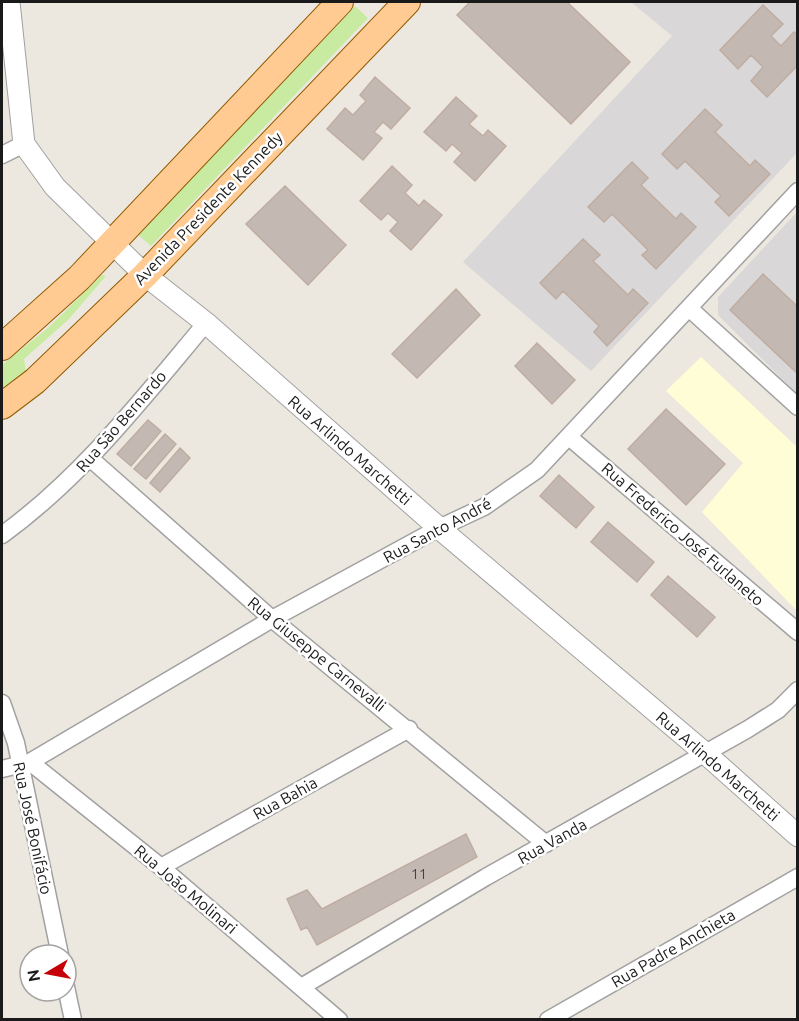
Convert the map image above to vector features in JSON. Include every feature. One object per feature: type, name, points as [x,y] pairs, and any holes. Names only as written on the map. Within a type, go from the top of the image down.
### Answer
[{"type":"main road","points":[[2,347],[79,278],[340,2]]},
{"type":"main road","name":"Avenida Presidente Kennedy","points":[[2,406],[35,381],[110,306],[145,275],[400,4]]},
{"type":"street","name":"Rua Arlindo Marchetti","points":[[9,2],[24,144],[55,187],[145,275],[206,323],[439,528],[706,753],[798,836]]},
{"type":"street","points":[[2,155],[24,144]]},
{"type":"street","name":"Rua Santo André","points":[[2,770],[25,764],[272,619],[439,528],[484,507],[518,485],[537,470],[798,191]]},
{"type":"street","points":[[690,309],[798,407]]},
{"type":"street","name":"Rua São Bernardo","points":[[2,535],[31,514],[91,459],[206,323]]},
{"type":"street","name":"Rua Frederico José Furlaneto","points":[[569,436],[798,632]]},
{"type":"street","name":"Rua Giuseppe Carnevalli","points":[[91,459],[272,619],[409,729],[546,844]]},
{"type":"street","name":"Rua Vanda","points":[[303,987],[486,877],[778,710],[798,690]]},
{"type":"street","name":"Rua José Bonifácio","points":[[2,703],[25,764],[58,943]]},
{"type":"street","name":"Rua Bahia","points":[[161,867],[409,729]]},
{"type":"street","name":"Rua João Molinari","points":[[25,764],[161,867],[339,1020]]},
{"type":"street","name":"Rua Padre Anchieta","points":[[548,1020],[798,877]]},
{"type":"street","points":[[69,1003],[73,1020]]},
{"type":"shaded area","points":[[631,2],[797,2],[797,153],[591,371],[463,262],[672,36]]},
{"type":"shaded area","points":[[797,212],[797,394],[718,315],[718,297]]},
{"type":"shaded area","points":[[701,357],[797,447],[797,611],[702,512],[743,463],[666,391]]},
{"type":"green space","points":[[355,6],[368,18],[151,246],[137,234]]},
{"type":"green space","points":[[102,275],[106,276],[68,320],[24,359],[26,372],[2,389],[2,365],[49,327]]},
{"type":"building","points":[[470,2],[567,2],[630,62],[571,124],[457,15]]},
{"type":"building","points":[[763,5],[783,24],[771,36],[781,46],[794,32],[798,35],[798,65],[767,97],[751,81],[763,67],[751,55],[738,69],[720,50]]},
{"type":"building","points":[[375,77],[410,108],[391,129],[383,122],[374,132],[382,138],[363,160],[327,129],[345,108],[353,115],[366,101],[360,95]]},
{"type":"building","points":[[456,97],[477,116],[469,124],[483,136],[488,130],[506,146],[475,181],[454,162],[462,153],[452,144],[446,151],[424,132]]},
{"type":"building","points":[[705,109],[722,125],[715,132],[750,166],[755,160],[770,174],[729,216],[715,202],[721,196],[685,161],[677,169],[662,154]]},
{"type":"building","points":[[632,162],[648,178],[641,185],[676,219],[681,213],[696,227],[656,269],[642,255],[648,250],[612,214],[604,222],[588,207]]},
{"type":"building","points":[[392,166],[412,185],[405,193],[419,206],[424,200],[442,215],[411,250],[390,231],[398,222],[388,213],[381,220],[360,201]]},
{"type":"building","points":[[285,186],[346,245],[308,285],[246,224]]},
{"type":"building","points":[[583,239],[600,255],[593,261],[628,295],[633,289],[648,303],[607,346],[594,332],[599,326],[563,291],[556,299],[540,283]]},
{"type":"building","points":[[763,274],[798,307],[798,374],[730,310]]},
{"type":"building","points":[[456,289],[480,315],[417,378],[392,354]]},
{"type":"building","points":[[537,343],[575,380],[552,404],[515,366]]},
{"type":"building","points":[[666,409],[725,464],[686,505],[628,449]]},
{"type":"building","points":[[148,420],[161,431],[131,466],[117,454]]},
{"type":"building","points":[[165,434],[176,444],[146,479],[134,469]]},
{"type":"building","points":[[180,448],[190,458],[160,492],[150,483]]},
{"type":"building","points":[[559,475],[594,507],[576,528],[540,496]]},
{"type":"building","points":[[608,522],[654,562],[637,582],[591,542]]},
{"type":"building","points":[[668,576],[715,617],[697,637],[651,595]]},
{"type":"building","points":[[466,834],[477,857],[317,945],[307,927],[301,930],[287,899],[307,890],[322,909]]}]
